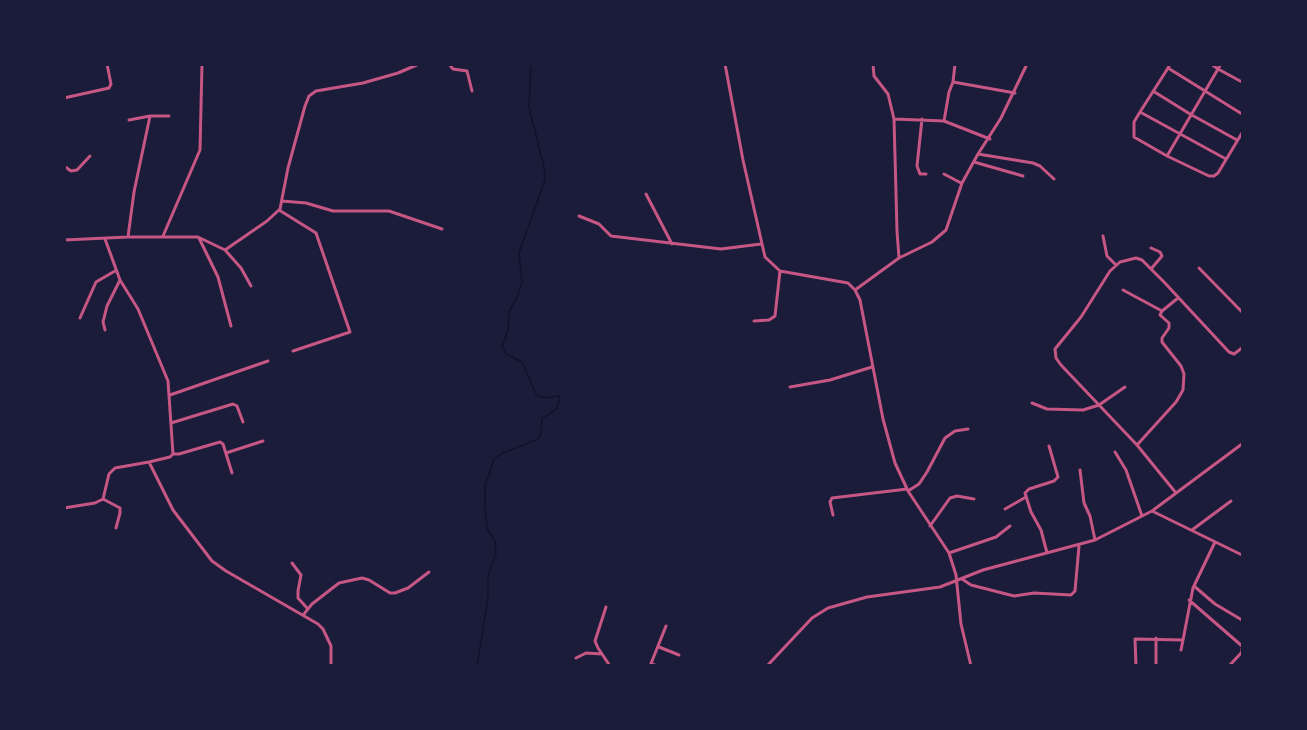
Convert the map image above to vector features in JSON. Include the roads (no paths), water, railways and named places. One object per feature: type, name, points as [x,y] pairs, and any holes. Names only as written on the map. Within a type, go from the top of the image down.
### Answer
[{"type":"street","points":[[64,98],[110,88],[107,64]]},
{"type":"street","points":[[163,236],[200,150],[202,64]]},
{"type":"street","points":[[225,250],[279,210],[288,168],[309,96],[315,91],[363,83],[419,64]]},
{"type":"street","points":[[448,64],[453,69],[467,71],[472,91]]},
{"type":"street","points":[[873,64],[874,75],[888,94],[894,119],[899,258]]},
{"type":"street","points":[[944,121],[955,64]]},
{"type":"street","points":[[855,290],[899,258],[943,234],[949,225],[962,183],[978,154],[990,139],[1028,64]]},
{"type":"street","points":[[1211,64],[1242,82]]},
{"type":"street","points":[[1167,156],[1221,64]]},
{"type":"street","points":[[726,65],[765,257],[780,271],[840,280],[855,290],[860,300],[872,367],[895,463],[908,490],[949,553],[957,581],[961,624],[971,666]]},
{"type":"street","points":[[1242,114],[1204,92],[1169,66],[1134,122],[1134,136],[1167,156],[1209,176],[1214,176],[1242,133]]},
{"type":"street","points":[[953,82],[1015,93]]},
{"type":"street","points":[[1153,91],[1238,141]]},
{"type":"street","points":[[1140,112],[1226,159]]},
{"type":"street","points":[[128,237],[134,192],[150,116]]},
{"type":"street","points":[[129,120],[150,116],[169,117]]},
{"type":"street","points":[[894,119],[944,121],[990,139]]},
{"type":"street","points":[[922,119],[917,166],[920,174],[926,174]]},
{"type":"street","points":[[978,154],[1033,163],[1040,166],[1054,179]]},
{"type":"street","points":[[64,166],[71,171],[77,170],[90,156]]},
{"type":"street","points":[[974,162],[1023,176]]},
{"type":"street","points":[[944,174],[962,183]]},
{"type":"street","points":[[646,194],[672,244]]},
{"type":"street","points":[[282,201],[306,203],[333,211],[389,211],[442,229]]},
{"type":"street","points":[[279,210],[316,233],[350,332],[293,351]]},
{"type":"street","points":[[579,216],[599,224],[609,236],[721,249],[761,244]]},
{"type":"street","points":[[1103,236],[1107,256],[1116,265]]},
{"type":"street","points":[[198,237],[218,277],[231,326]]},
{"type":"street","points":[[64,240],[198,237],[225,250],[242,268],[252,286]]},
{"type":"street","points":[[105,239],[115,270],[138,309],[168,381],[173,454]]},
{"type":"street","points":[[1151,248],[1160,252],[1162,256],[1151,269]]},
{"type":"street","points":[[1176,493],[1137,445],[1061,365],[1056,358],[1055,349],[1081,317],[1116,265],[1136,258],[1151,269],[1229,352],[1234,354],[1242,348]]},
{"type":"street","points":[[1199,268],[1242,312]]},
{"type":"street","points":[[80,318],[96,282],[115,270]]},
{"type":"street","points":[[754,321],[769,320],[775,316],[780,271]]},
{"type":"street","points":[[105,330],[103,322],[106,306],[120,280]]},
{"type":"street","points":[[1123,290],[1162,311]]},
{"type":"street","points":[[1137,445],[1176,402],[1183,390],[1184,374],[1181,366],[1162,342],[1170,322],[1160,315],[1178,298]]},
{"type":"street","points":[[170,395],[268,361]]},
{"type":"street","points":[[790,387],[830,380],[872,367]]},
{"type":"street","points":[[1032,404],[1047,409],[1083,410],[1099,405],[1125,387]]},
{"type":"street","points":[[171,423],[233,404],[237,406],[243,422]]},
{"type":"street","points":[[833,515],[830,502],[832,498],[908,490],[919,484],[945,438],[955,430],[968,429]]},
{"type":"street","points":[[226,453],[263,441]]},
{"type":"street","points":[[64,508],[95,503],[103,499],[111,470],[119,466],[149,462],[220,442],[232,473]]},
{"type":"street","points":[[767,666],[812,618],[828,608],[867,597],[940,587],[983,570],[1095,540],[1152,511],[1242,444]]},
{"type":"street","points":[[1047,554],[1041,530],[1025,493],[1029,489],[1054,481],[1058,477],[1049,446]]},
{"type":"street","points":[[1115,452],[1126,470],[1142,516]]},
{"type":"street","points":[[149,462],[173,510],[212,561],[318,624],[328,637],[331,646],[331,666]]},
{"type":"street","points":[[1080,470],[1084,503],[1090,516],[1095,540]]},
{"type":"street","points":[[930,525],[950,498],[957,496],[974,499]]},
{"type":"street","points":[[1005,509],[1026,497]]},
{"type":"street","points":[[103,499],[120,508],[116,528]]},
{"type":"street","points":[[1191,530],[1231,501]]},
{"type":"street","points":[[1152,511],[1242,555]]},
{"type":"street","points":[[949,553],[996,537],[1010,526]]},
{"type":"street","points":[[1181,650],[1189,600],[1215,542]]},
{"type":"street","points":[[962,579],[971,585],[1014,596],[1034,593],[1071,595],[1075,591],[1079,546]]},
{"type":"street","points":[[291,563],[301,575],[298,598],[308,608]]},
{"type":"street","points":[[304,614],[308,608],[339,583],[350,579],[369,580],[390,593],[395,593],[408,588],[429,572]]},
{"type":"street","points":[[1194,586],[1215,604],[1242,620]]},
{"type":"street","points":[[1189,600],[1242,647],[1242,652],[1230,665]]},
{"type":"street","points":[[606,607],[595,641],[610,666]]},
{"type":"street","points":[[658,666],[651,665],[666,626]]},
{"type":"street","points":[[1155,638],[1156,666]]},
{"type":"street","points":[[1136,666],[1135,639],[1183,640]]},
{"type":"street","points":[[659,648],[679,655]]},
{"type":"street","points":[[576,658],[586,653],[603,655]]},
{"type":"street","points":[[1230,665],[1236,666]]},
{"type":"waterway","points":[[477,666],[488,598],[488,575],[496,554],[495,541],[487,528],[485,486],[494,459],[538,439],[541,434],[542,419],[556,409],[560,399],[559,396],[546,398],[537,396],[522,362],[506,354],[502,346],[508,330],[509,312],[522,283],[519,253],[545,180],[544,167],[529,107],[531,64]]}]
